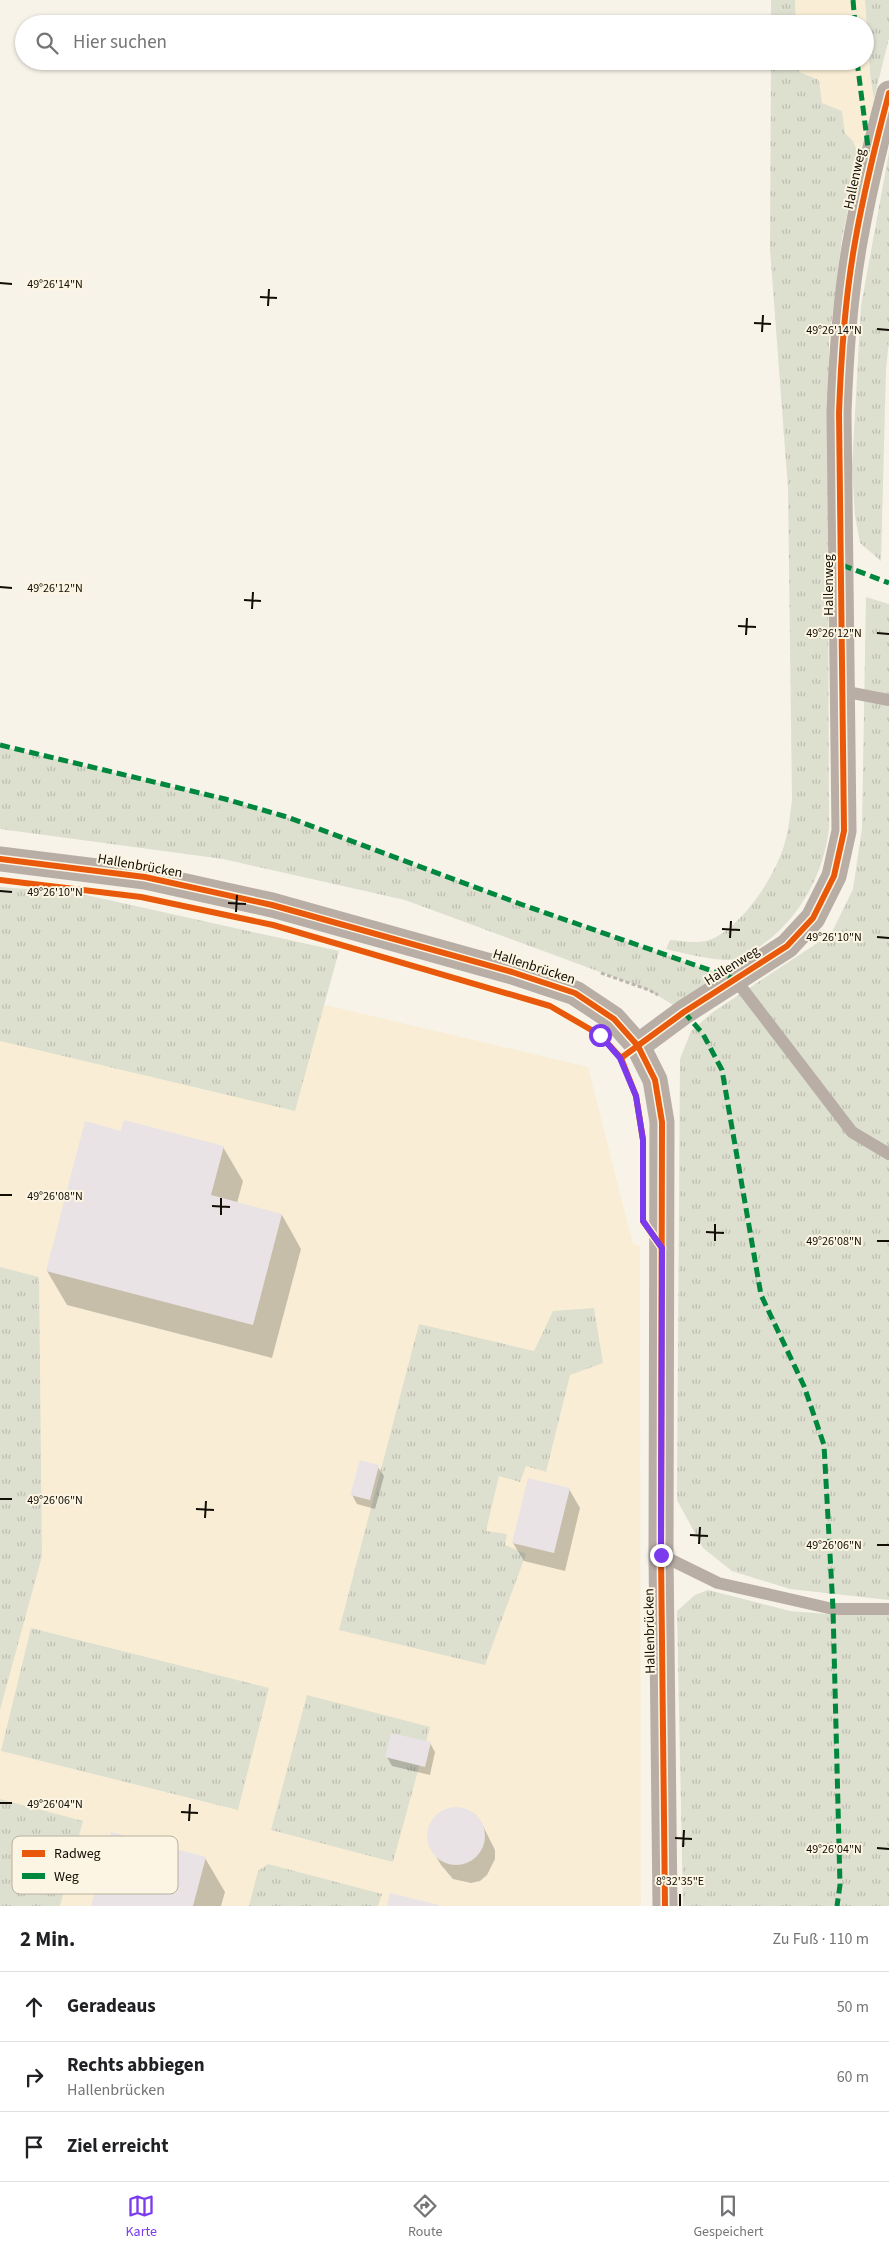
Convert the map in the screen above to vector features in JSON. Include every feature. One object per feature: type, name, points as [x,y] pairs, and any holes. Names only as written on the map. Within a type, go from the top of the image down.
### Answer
[{"type":"street","name":"Hallenweg","points":[[638,1046],[684,1012],[787,946],[813,918],[834,876],[844,831],[839,413],[842,346],[854,243],[870,164],[889,93]]},
{"type":"street","name":"Hallenbrücken","points":[[0,859],[144,877],[272,905],[512,972],[575,993],[614,1020],[638,1046],[655,1080],[662,1122],[661,1555],[665,1906]]},
{"type":"lane","points":[[842,691],[889,700]]},
{"type":"lane","points":[[735,979],[852,1132],[889,1154]]},
{"type":"lane","points":[[661,1555],[718,1583],[833,1609],[889,1609]]},
{"type":"shaded area","points":[[795,0],[865,0],[866,15],[796,15]]},
{"type":"shaded area","points":[[799,70],[870,70],[874,99],[859,157],[853,141],[845,133],[842,111],[822,103],[819,80],[799,72]]},
{"type":"shaded area","points":[[0,965],[330,1006],[588,1067],[633,1244],[640,1246],[641,1906],[0,1906]]},
{"type":"green space","points":[[771,0],[795,0],[796,15],[771,15]]},
{"type":"green space","points":[[865,0],[889,0],[889,38],[874,99],[870,70],[874,70],[874,15],[866,15]]},
{"type":"green space","points":[[771,70],[799,70],[799,72],[819,80],[822,103],[842,111],[845,133],[853,141],[859,157],[842,238],[829,341],[829,828],[821,864],[805,898],[795,913],[769,940],[754,950],[739,958],[722,960],[666,949],[670,940],[695,942],[709,940],[733,925],[745,913],[766,884],[781,855],[788,832],[792,800],[788,489],[770,249]]},
{"type":"green space","points":[[889,152],[889,341],[886,369],[881,561],[860,543],[855,516],[852,467],[861,306]]},
{"type":"green space","points":[[866,597],[889,604],[889,1600],[790,1589],[732,1571],[703,1548],[677,1500],[680,1059],[691,1031],[713,1012],[831,934],[853,889],[862,828]]},
{"type":"green space","points":[[0,746],[225,799],[287,817],[523,905],[735,979],[684,1012],[649,990],[405,900],[223,859],[0,829]]},
{"type":"green space","points":[[0,887],[77,893],[339,951],[295,1111],[0,1041]]},
{"type":"green space","points":[[0,1267],[39,1277],[42,1556],[0,1710]]},
{"type":"green space","points":[[594,1308],[603,1363],[570,1375],[546,1472],[526,1466],[520,1482],[499,1476],[486,1531],[507,1534],[505,1545],[526,1554],[485,1665],[339,1630],[419,1324],[534,1351],[553,1311]]},
{"type":"green space","points":[[708,1590],[790,1611],[839,1615],[889,1612],[889,1906],[683,1906],[677,1611],[695,1595]]},
{"type":"green space","points":[[31,1628],[269,1688],[238,1810],[1,1751]]},
{"type":"green space","points":[[307,1695],[430,1727],[393,1862],[271,1830]]},
{"type":"green space","points":[[0,1799],[83,1821],[79,1836],[12,1836],[12,1894],[63,1894],[60,1906],[0,1906]]},
{"type":"green space","points":[[268,1864],[382,1894],[378,1906],[249,1906],[258,1871]]},
{"type":"building","points":[[124,1120],[224,1146],[211,1195],[282,1214],[253,1325],[46,1271],[85,1121],[121,1131]]},
{"type":"building","points":[[360,1460],[379,1465],[370,1500],[350,1495]]},
{"type":"building","points":[[528,1478],[570,1488],[554,1553],[512,1543]]},
{"type":"building","points":[[391,1733],[431,1742],[425,1767],[385,1757]]},
{"type":"building","points":[[450,1807],[462,1807],[477,1815],[485,1830],[485,1842],[477,1857],[462,1865],[450,1865],[435,1857],[427,1842],[427,1830],[435,1815]]},
{"type":"building","points":[[111,1832],[126,1836],[110,1836]]},
{"type":"building","points":[[178,1850],[206,1857],[193,1906],[91,1906],[94,1894],[178,1894]]},
{"type":"building","points":[[390,1893],[439,1905],[439,1906],[387,1906]]},
{"type":"marked path","points":[[853,0],[854,15]]},
{"type":"marked path","points":[[858,70],[869,155]]},
{"type":"marked path","points":[[842,565],[889,583]]},
{"type":"marked path","points":[[0,745],[225,799],[287,817],[523,905],[735,979]]},
{"type":"marked path","points":[[684,1012],[703,1034],[722,1070],[761,1295],[804,1386],[824,1445],[833,1609],[840,1885],[837,1906]]},
{"type":"cycle path","points":[[0,880],[141,897],[273,925],[550,1006],[600,1035],[621,1058],[684,1012],[787,946],[813,918],[834,876],[844,831],[839,413],[841,370],[846,306],[855,242],[870,167],[889,93]]},
{"type":"cycle path","points":[[0,859],[145,877],[272,905],[512,972],[575,993],[614,1019],[638,1046],[655,1080],[662,1122],[661,1555],[665,1906]]},
{"type":"cycle path","points":[[621,1058],[636,1096],[643,1140],[643,1221],[662,1248]]},
{"type":"route","points":[[600,1035],[620,1058],[636,1096],[643,1140],[643,1221],[662,1248],[661,1555]]}]
